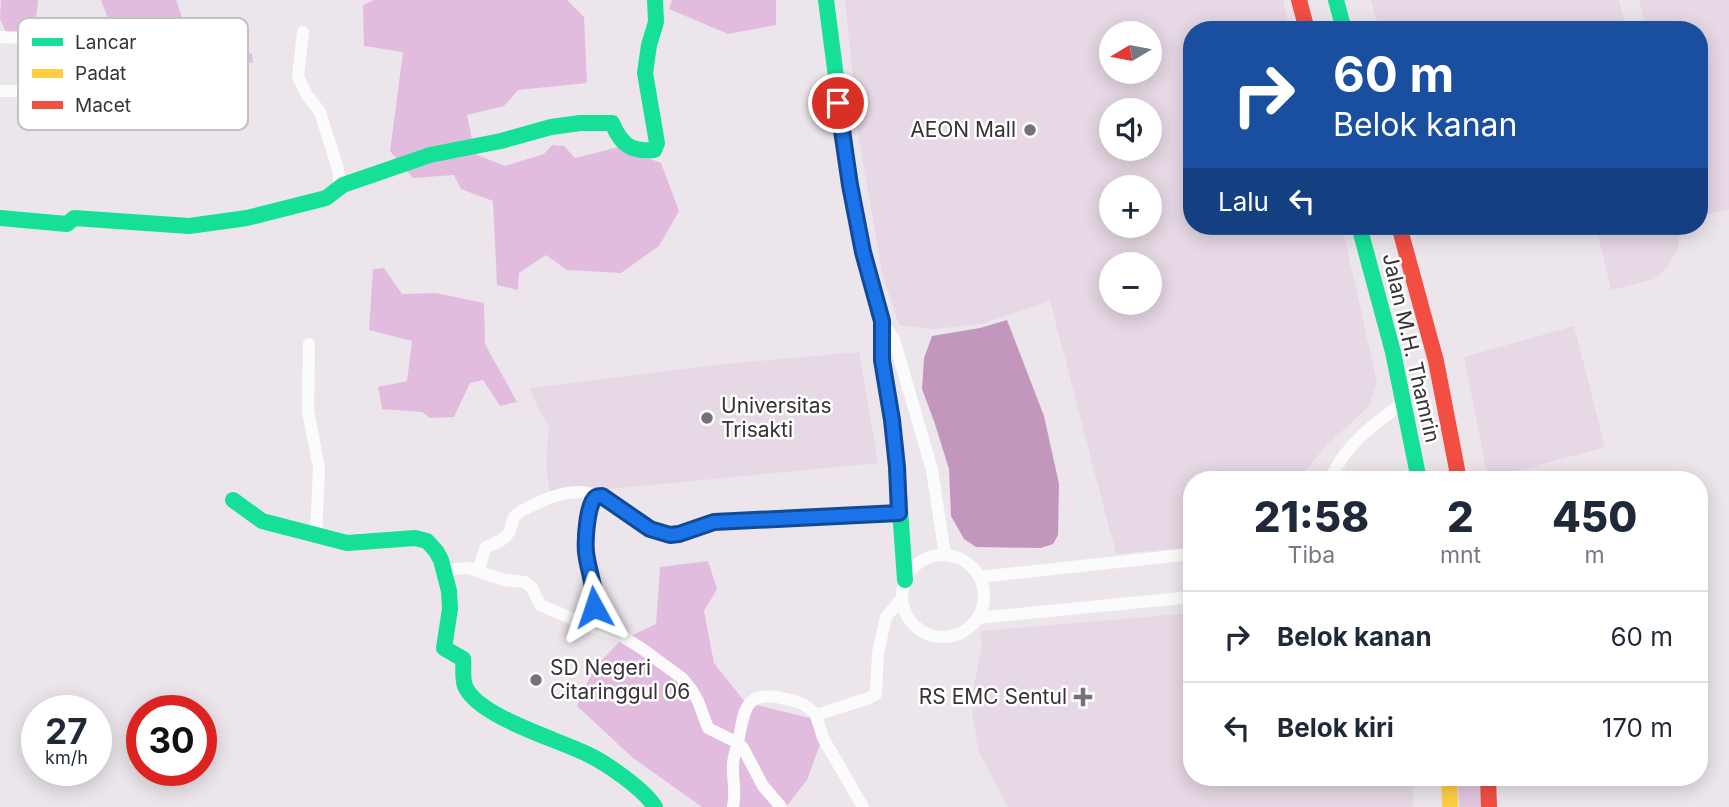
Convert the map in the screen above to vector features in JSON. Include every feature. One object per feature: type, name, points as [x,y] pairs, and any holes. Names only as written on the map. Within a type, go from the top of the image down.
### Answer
[{"type":"street","points":[[0,218],[67,224],[74,218],[189,226],[267,214],[326,198],[340,186],[430,155],[551,127],[580,123],[612,123],[618,138],[628,147],[641,151],[654,150],[657,143],[645,73],[656,22],[655,0]]},
{"type":"street","points":[[826,0],[850,185],[863,252],[882,321],[882,360],[897,467],[905,580],[902,598],[911,622],[932,636],[957,634],[972,625],[977,618],[984,594],[979,577],[961,559],[945,555],[928,557],[920,561],[905,580]]},
{"type":"street","points":[[1299,0],[1305,21]]},
{"type":"street","points":[[1336,0],[1342,21]]},
{"type":"street","points":[[303,32],[298,77],[320,112],[338,169],[340,186]]},
{"type":"street","points":[[0,37],[18,38]]},
{"type":"street","points":[[0,91],[18,92]]},
{"type":"street","name":"Jalan M.H. Thamrin","points":[[1362,235],[1405,402],[1417,471]]},
{"type":"street","name":"Jalan M.H. Thamrin","points":[[1401,235],[1436,361],[1457,471]]},
{"type":"street","points":[[882,321],[894,339],[932,470],[945,555]]},
{"type":"street","points":[[309,344],[309,411],[319,468],[316,534]]},
{"type":"street","points":[[1335,471],[1365,430],[1405,402]]},
{"type":"street","points":[[478,572],[486,547],[501,541],[510,532],[514,518],[520,512],[553,496],[574,491],[602,496],[650,529],[670,535],[714,522],[899,513]]},
{"type":"street","points":[[587,625],[594,607],[595,595],[587,562],[586,537],[591,506],[593,500],[599,496]]},
{"type":"street","points":[[233,500],[262,521],[347,543],[415,538],[427,541],[436,551],[444,570],[450,599],[444,648],[463,659],[465,686],[471,695],[484,706],[518,724],[597,760],[635,786],[655,807]]},
{"type":"street","points":[[979,577],[1183,555]]},
{"type":"street","points":[[444,570],[462,568],[504,580],[524,582],[532,588],[540,605],[587,625],[620,635],[650,654],[682,678],[698,701],[708,728],[738,743],[744,750],[763,786],[781,807]]},
{"type":"street","points":[[816,715],[876,694],[878,653],[886,617],[902,598]]},
{"type":"street","points":[[977,618],[1183,598]]},
{"type":"street","points":[[733,807],[735,799],[732,766],[744,710],[751,701],[761,696],[771,696],[787,698],[811,709],[816,715],[823,738],[863,807]]},
{"type":"street","points":[[635,786],[656,795],[662,807]]},
{"type":"street","points":[[1449,786],[1450,807]]},
{"type":"street","points":[[1488,786],[1489,807]]},
{"type":"shaded area","points":[[1,0],[38,0],[36,18],[18,18],[18,32],[6,32],[0,19]]},
{"type":"shaded area","points":[[101,0],[176,0],[183,18],[108,18]]},
{"type":"shaded area","points":[[374,0],[567,0],[584,17],[587,83],[518,90],[504,106],[467,115],[475,154],[505,166],[544,154],[552,145],[564,146],[575,158],[619,147],[661,163],[679,211],[659,246],[621,273],[567,270],[546,255],[519,273],[518,290],[497,285],[493,201],[461,189],[454,175],[413,178],[390,151],[403,52],[364,46],[363,5]]},
{"type":"shaded area","points":[[672,0],[776,0],[776,25],[728,34],[669,9]]},
{"type":"shaded area","points":[[845,0],[1283,0],[1288,21],[1183,21],[1183,235],[1344,235],[1377,382],[1369,406],[1323,449],[1306,471],[1183,471],[1183,548],[1116,554],[1050,301],[981,324],[934,329],[899,325],[882,273],[859,138]]},
{"type":"shaded area","points":[[1371,0],[1619,0],[1625,21],[1377,21]]},
{"type":"shaded area","points":[[1639,0],[1729,0],[1729,209],[1708,214],[1708,21],[1645,21]]},
{"type":"shaded area","points":[[248,53],[252,54],[253,63],[248,62]]},
{"type":"shaded area","points":[[1598,235],[1679,235],[1678,248],[1668,266],[1654,279],[1611,290]]},
{"type":"shaded area","points":[[384,268],[402,294],[436,293],[484,303],[485,344],[517,402],[500,406],[483,380],[470,383],[454,417],[430,418],[422,412],[382,409],[378,387],[407,381],[412,341],[369,330],[373,269]]},
{"type":"shaded area","points":[[1007,320],[1044,416],[1059,484],[1058,535],[1053,544],[1041,548],[976,547],[964,539],[951,516],[949,469],[922,389],[924,358],[932,336],[980,328]]},
{"type":"shaded area","points":[[1574,326],[1605,447],[1517,471],[1486,471],[1464,357]]},
{"type":"shaded area","name":"Universitas Trisakti","points":[[859,352],[878,463],[550,495],[546,465],[549,426],[538,409],[530,388],[714,365]]},
{"type":"shaded area","points":[[708,561],[717,589],[704,611],[714,663],[745,702],[810,718],[822,739],[807,780],[786,807],[702,807],[633,758],[577,706],[593,670],[620,641],[656,624],[660,567]]},
{"type":"shaded area","name":"RS EMC Sentul","points":[[1183,614],[1183,786],[1413,786],[1413,807],[1008,807],[979,752],[972,714],[982,647],[980,631]]},
{"type":"shaded area","points":[[1458,786],[1481,786],[1482,807],[1459,807]]},
{"type":"traffic: fast","points":[[0,218],[67,224],[74,218],[189,226],[247,218],[326,198],[343,185],[430,155],[501,141],[551,127],[580,123],[612,123],[627,145],[639,150],[654,150],[657,143],[645,73],[656,22],[655,0]]},
{"type":"traffic: fast","points":[[826,0],[850,185],[863,252],[882,321],[882,360],[897,467],[905,580]]},
{"type":"traffic: fast","points":[[1336,0],[1342,21]]},
{"type":"traffic: fast","points":[[1361,235],[1393,352],[1417,471]]},
{"type":"traffic: fast","points":[[233,500],[262,521],[347,543],[415,538],[427,541],[441,560],[449,591],[450,609],[444,648],[463,659],[464,683],[473,697],[501,717],[604,764],[634,785],[655,807]]},
{"type":"traffic: slow","points":[[1449,786],[1450,807]]},
{"type":"traffic: jam","points":[[1299,0],[1305,21]]},
{"type":"traffic: jam","points":[[1401,235],[1436,361],[1457,471]]},
{"type":"traffic: jam","points":[[1488,786],[1489,807]]},
{"type":"place","name":"AEON Mall","points":[[1030,130]]},
{"type":"place","name":"Universitas Trisakti","points":[[707,418]]},
{"type":"place","name":"SD Negeri Citaringgul 06","points":[[536,680]]},
{"type":"place","name":"RS EMC Sentul","points":[[1083,697]]},
{"type":"route","points":[[594,607],[595,595],[587,562],[586,537],[591,506],[593,500],[599,496],[650,529],[670,535],[714,522],[899,513],[892,420],[882,360],[882,321],[863,252],[838,103]]}]
